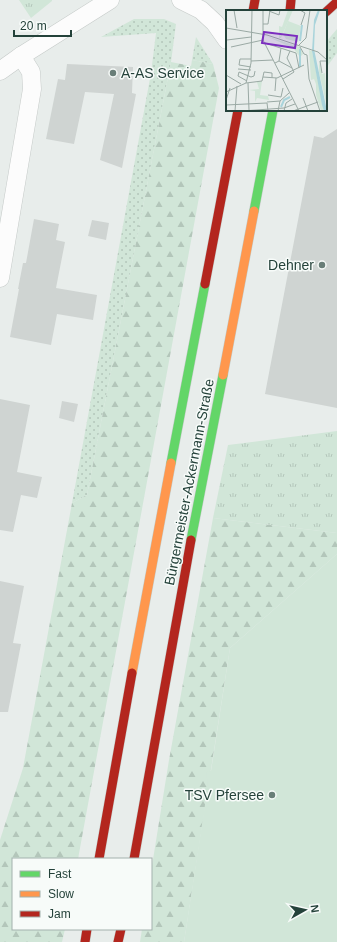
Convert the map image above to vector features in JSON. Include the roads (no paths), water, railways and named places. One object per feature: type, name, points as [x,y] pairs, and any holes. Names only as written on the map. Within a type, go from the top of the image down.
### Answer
[{"type":"main road","points":[[253,10],[255,0]]},
{"type":"main road","points":[[290,10],[291,0]]},
{"type":"main road","points":[[327,11],[337,2]]},
{"type":"main road","name":"Bürgermeister-Ackermann-Straße","points":[[100,858],[146,595],[238,111]]},
{"type":"main road","name":"Bürgermeister-Ackermann-Straße","points":[[134,858],[194,528],[274,111]]},
{"type":"main road","points":[[85,942],[87,930]]},
{"type":"main road","points":[[118,942],[121,930]]},
{"type":"street","points":[[181,0],[201,10],[215,23],[226,39]]},
{"type":"street","points":[[0,71],[20,56],[107,1]]},
{"type":"street","points":[[0,278],[32,90],[31,72],[20,56]]},
{"type":"place","name":"A-AS Service","points":[[113,73]]},
{"type":"place","name":"Dehner","points":[[322,265]]},
{"type":"place","name":"TSV Pfersee","points":[[272,795]]}]
